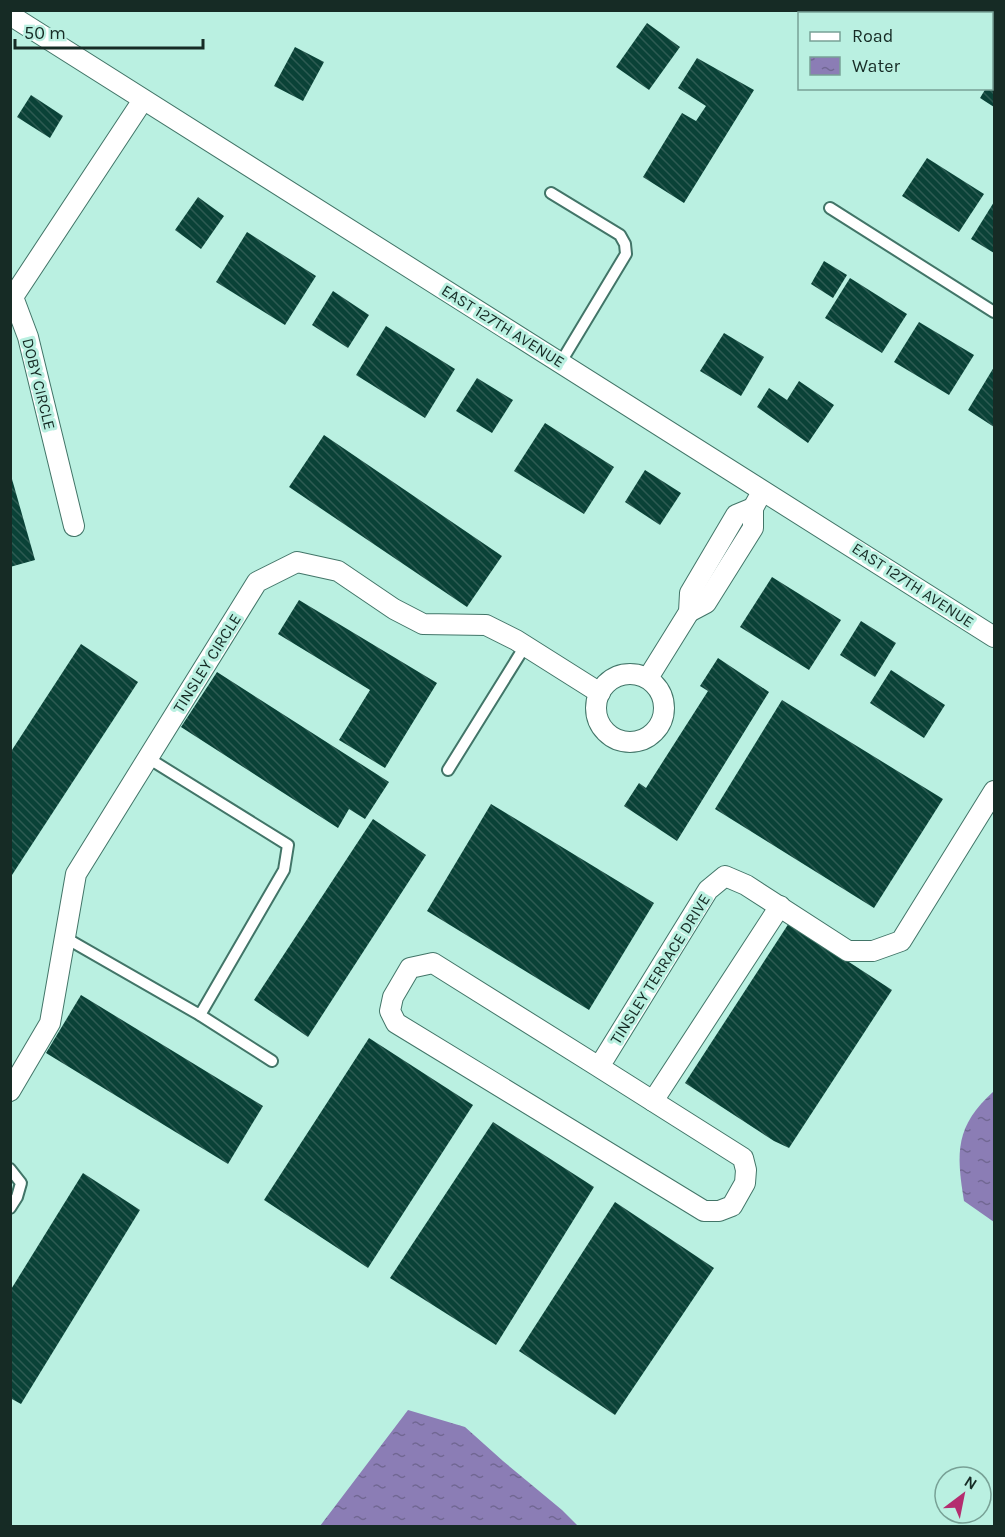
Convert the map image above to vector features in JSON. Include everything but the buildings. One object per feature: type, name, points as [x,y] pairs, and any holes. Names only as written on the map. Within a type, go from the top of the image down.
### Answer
[{"type":"street","name":"EAST 127TH AVENUE","points":[[10,15],[994,637]]},
{"type":"street","name":"DOBY CIRCLE","points":[[74,526],[28,337],[12,295],[143,100]]},
{"type":"street","points":[[648,678],[688,612],[706,603],[753,528],[753,508],[764,490]]},
{"type":"street","name":"TINSLEY CIRCLE","points":[[10,1091],[50,1023],[63,937],[76,874],[257,582],[297,562],[338,571],[394,609],[423,624],[486,625],[525,646],[600,693]]},
{"type":"street","points":[[626,674],[637,674],[648,678],[662,695],[663,718],[658,728],[640,740],[628,742],[608,733],[601,725],[596,703],[606,683],[626,674]]},
{"type":"street","name":"TINSLEY TERRACE DRIVE","points":[[599,1067],[708,890],[725,876],[746,885],[848,951],[873,951],[901,941],[994,791]]},
{"type":"street","points":[[653,1101],[780,906]]},
{"type":"street","points":[[434,963],[599,1067],[743,1158],[746,1170],[745,1183],[732,1206],[719,1211],[704,1211],[396,1023],[390,1011],[393,997],[410,968],[434,963]]},
{"type":"lane","points":[[551,193],[620,235],[625,244],[626,254],[561,362]]},
{"type":"lane","points":[[830,208],[994,312]]},
{"type":"lane","points":[[448,770],[525,646]]},
{"type":"lane","points":[[148,758],[288,845],[284,870],[200,1015]]},
{"type":"lane","points":[[63,937],[200,1015],[272,1061]]},
{"type":"lane","points":[[10,1169],[21,1183],[17,1197],[10,1208]]},
{"type":"water","points":[[994,1091],[994,1222],[964,1201],[960,1154],[965,1128],[981,1104]]},
{"type":"water","points":[[408,1410],[465,1427],[578,1526],[320,1526]]}]
